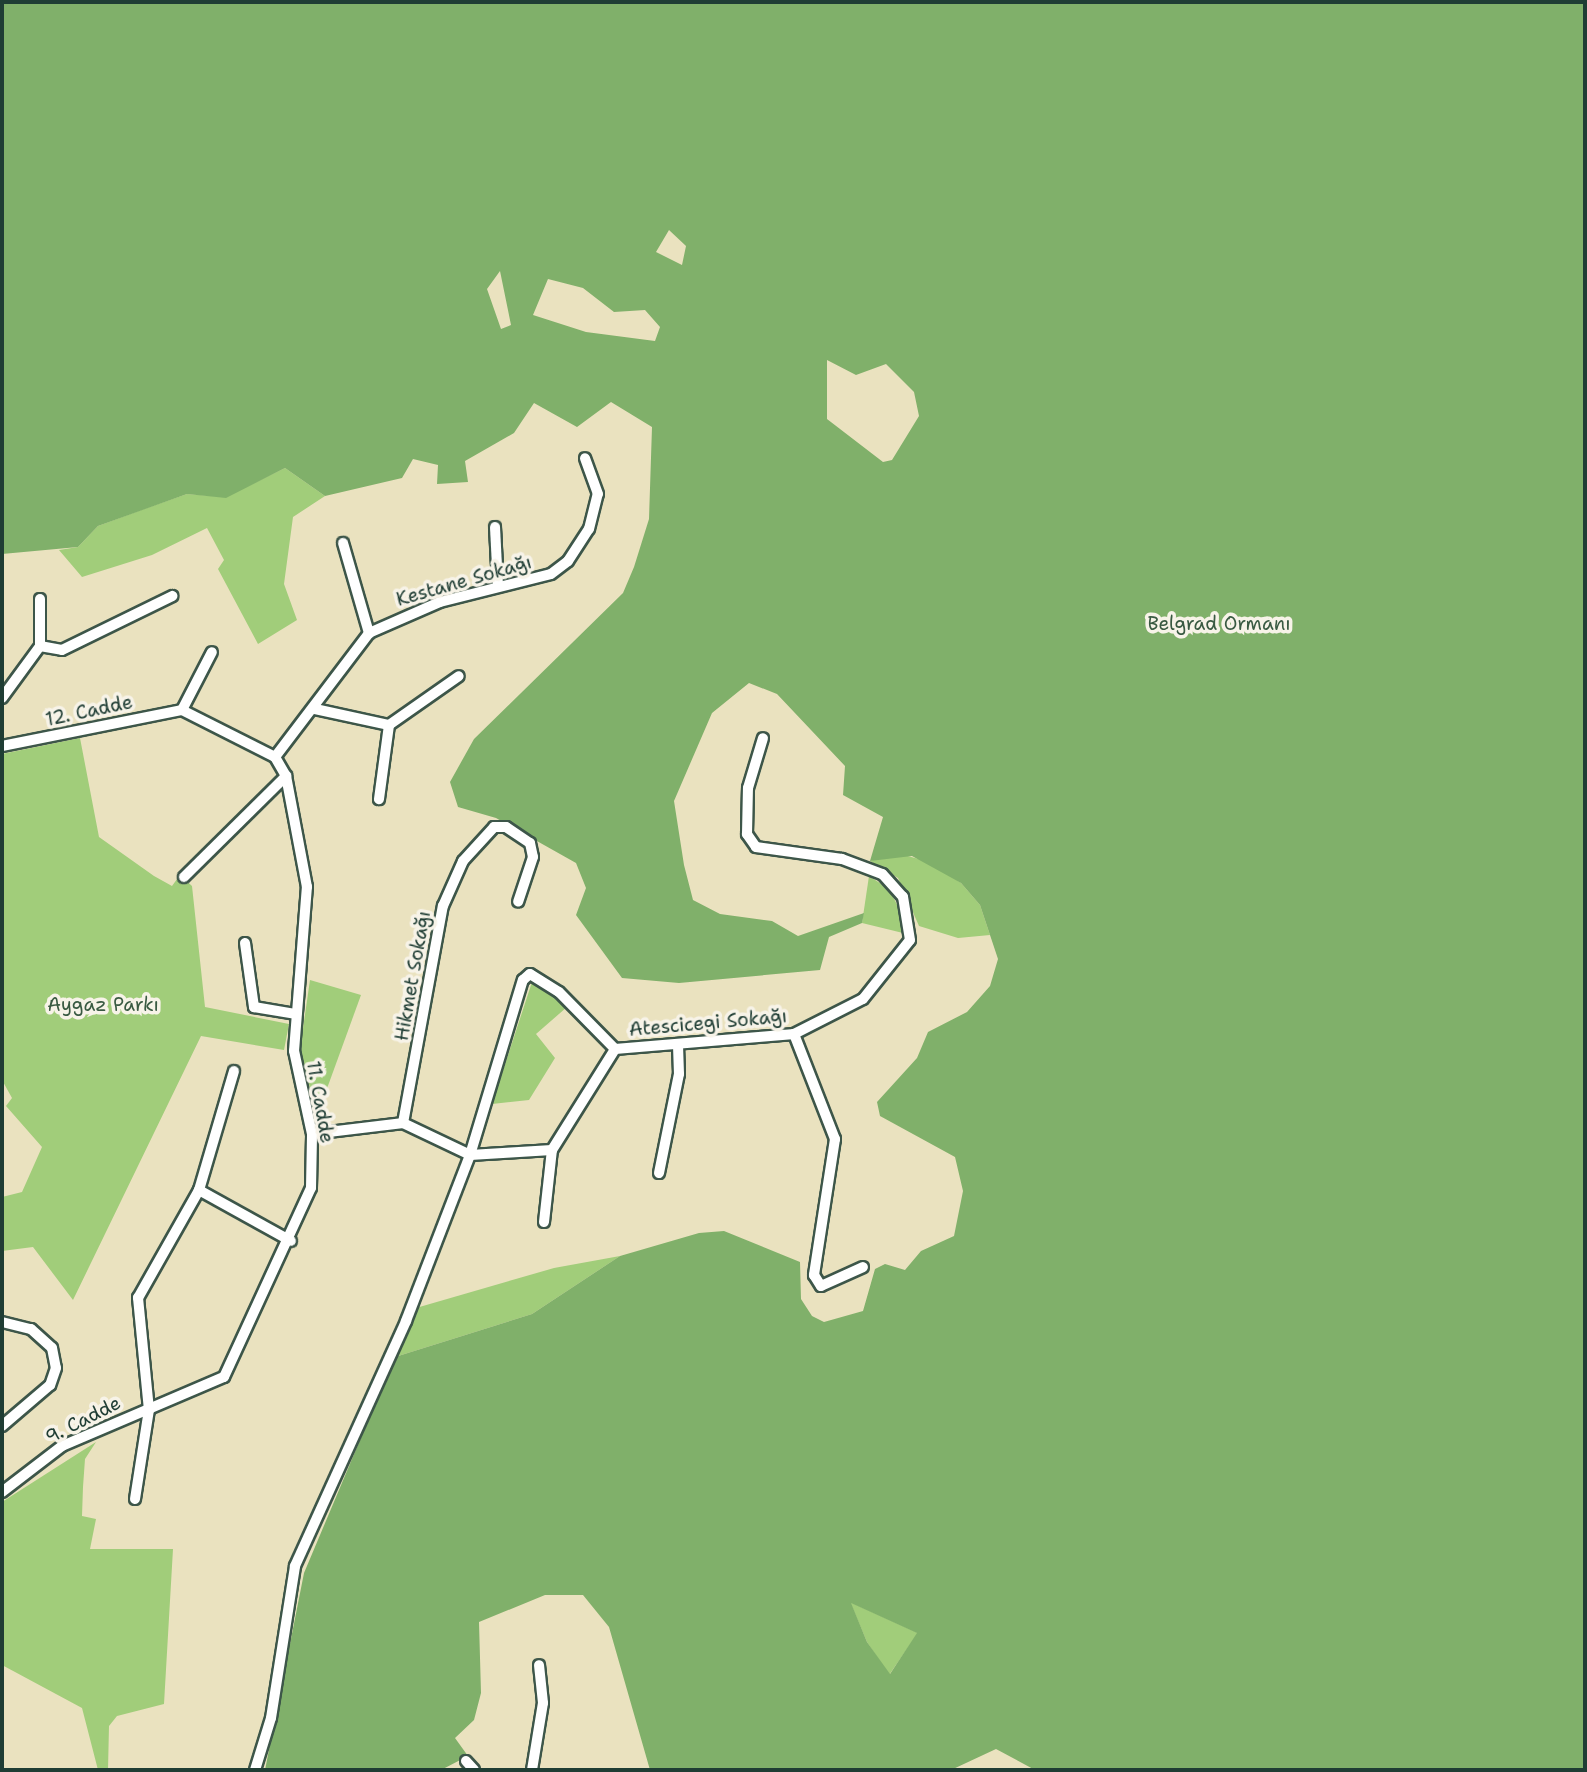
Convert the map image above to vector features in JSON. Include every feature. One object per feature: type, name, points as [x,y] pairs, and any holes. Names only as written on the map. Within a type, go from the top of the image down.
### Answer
[{"type":"street","name":"Kestane Sokağı","points":[[369,633],[498,586],[551,574],[580,544],[598,494],[585,458]]},
{"type":"street","points":[[495,527],[498,586]]},
{"type":"street","points":[[212,652],[183,710],[275,757],[315,709],[369,633],[343,543]]},
{"type":"street","points":[[40,646],[62,650],[172,596]]},
{"type":"street","points":[[2,698],[40,646],[40,599]]},
{"type":"street","points":[[315,709],[389,725],[459,676]]},
{"type":"street","name":"12. Cadde","points":[[2,746],[183,710]]},
{"type":"street","points":[[379,799],[389,725]]},
{"type":"street","name":"Atescicegi Sokağı","points":[[615,1049],[794,1034],[863,999],[909,940],[911,922],[902,897],[882,874],[842,859],[757,847],[747,834],[748,788],[763,738]]},
{"type":"street","name":"11. Cadde","points":[[149,1410],[224,1377],[291,1241],[311,1188],[312,1135],[294,1051],[307,887],[286,776],[275,757]]},
{"type":"street","points":[[184,877],[286,776]]},
{"type":"street","name":"Hikmet Sokağı","points":[[402,1123],[443,906],[463,861],[494,827],[530,843],[533,857],[518,902]]},
{"type":"street","points":[[245,943],[254,1007],[296,1014]]},
{"type":"street","points":[[256,1770],[271,1718],[295,1566],[406,1321],[470,1155],[530,974],[559,992],[615,1049],[552,1150],[544,1222]]},
{"type":"street","points":[[794,1034],[835,1139],[814,1275],[821,1286],[863,1267]]},
{"type":"street","points":[[659,1173],[680,1074],[678,1045]]},
{"type":"street","points":[[135,1499],[149,1410],[138,1298],[198,1191],[234,1071]]},
{"type":"street","points":[[312,1135],[402,1123],[470,1155],[552,1150]]},
{"type":"street","points":[[198,1191],[291,1241]]},
{"type":"street","points":[[2,1322],[31,1329],[52,1348],[55,1368],[50,1385],[2,1426]]},
{"type":"street","name":"9. Cadde","points":[[2,1492],[62,1446],[149,1410]]},
{"type":"street","points":[[532,1770],[543,1703],[539,1665]]},
{"type":"street","points":[[466,1761],[474,1770]]},
{"type":"green space","name":"Belgrad Ormanı","points":[[2,2],[1585,2],[1585,1770],[1035,1770],[996,1749],[951,1770],[650,1770],[609,1627],[583,1595],[545,1595],[479,1622],[481,1693],[474,1720],[455,1738],[468,1756],[441,1770],[265,1770],[304,1573],[395,1357],[532,1314],[620,1256],[699,1233],[724,1231],[800,1262],[801,1299],[812,1316],[824,1322],[863,1311],[875,1269],[885,1264],[905,1270],[921,1251],[954,1236],[963,1191],[955,1157],[880,1116],[877,1102],[917,1058],[928,1032],[967,1012],[990,986],[998,959],[980,905],[961,883],[912,856],[870,861],[883,817],[843,795],[845,766],[777,694],[749,683],[712,713],[674,801],[684,865],[693,900],[720,914],[772,921],[798,936],[864,913],[862,923],[829,937],[820,970],[679,983],[622,978],[576,915],[586,888],[576,863],[496,818],[458,807],[450,782],[474,739],[623,593],[634,567],[649,519],[652,427],[611,402],[577,427],[534,403],[514,433],[465,461],[468,482],[437,484],[438,465],[413,459],[402,478],[325,496],[285,468],[226,498],[187,494],[98,526],[78,547],[2,554]],"holes":[[[669,230],[686,246],[682,265],[656,252]],[[500,271],[511,325],[501,329],[487,289]],[[548,279],[583,288],[614,312],[645,310],[660,327],[655,341],[586,332],[533,315]],[[827,360],[856,375],[886,364],[914,392],[919,416],[892,460],[883,462],[827,419]],[[851,1603],[917,1633],[890,1674],[867,1642]]]},
{"type":"green space","points":[[285,468],[325,496],[293,517],[284,584],[297,620],[258,644],[218,569],[224,560],[207,528],[152,555],[82,577],[59,550],[78,547],[98,526],[144,509],[187,494],[226,497]]},
{"type":"green space","name":"Aygaz Parkı","points":[[80,738],[99,837],[172,886],[180,875],[192,886],[205,1007],[289,1024],[284,1050],[201,1036],[73,1300],[33,1247],[2,1251],[2,1197],[22,1192],[42,1147],[6,1106],[12,1098],[2,1080],[2,754]]},
{"type":"green space","points":[[897,853],[933,863],[961,883],[980,905],[990,935],[958,938],[919,926],[898,878],[870,861]]},
{"type":"green space","points":[[869,876],[889,889],[906,922],[903,933],[862,923]]},
{"type":"green space","points":[[310,980],[361,995],[317,1116],[300,1049]]},
{"type":"green space","points":[[532,982],[567,1007],[536,1034],[555,1058],[529,1100],[492,1104]]},
{"type":"green space","points":[[620,1256],[532,1314],[395,1357],[416,1308],[554,1268]]},
{"type":"green space","points":[[96,1442],[85,1459],[83,1487],[82,1516],[96,1519],[90,1549],[173,1549],[164,1704],[117,1716],[109,1726],[108,1770],[98,1770],[82,1708],[2,1665],[2,1502]]},
{"type":"green space","points":[[850,1602],[918,1633],[889,1675],[867,1642]]}]
